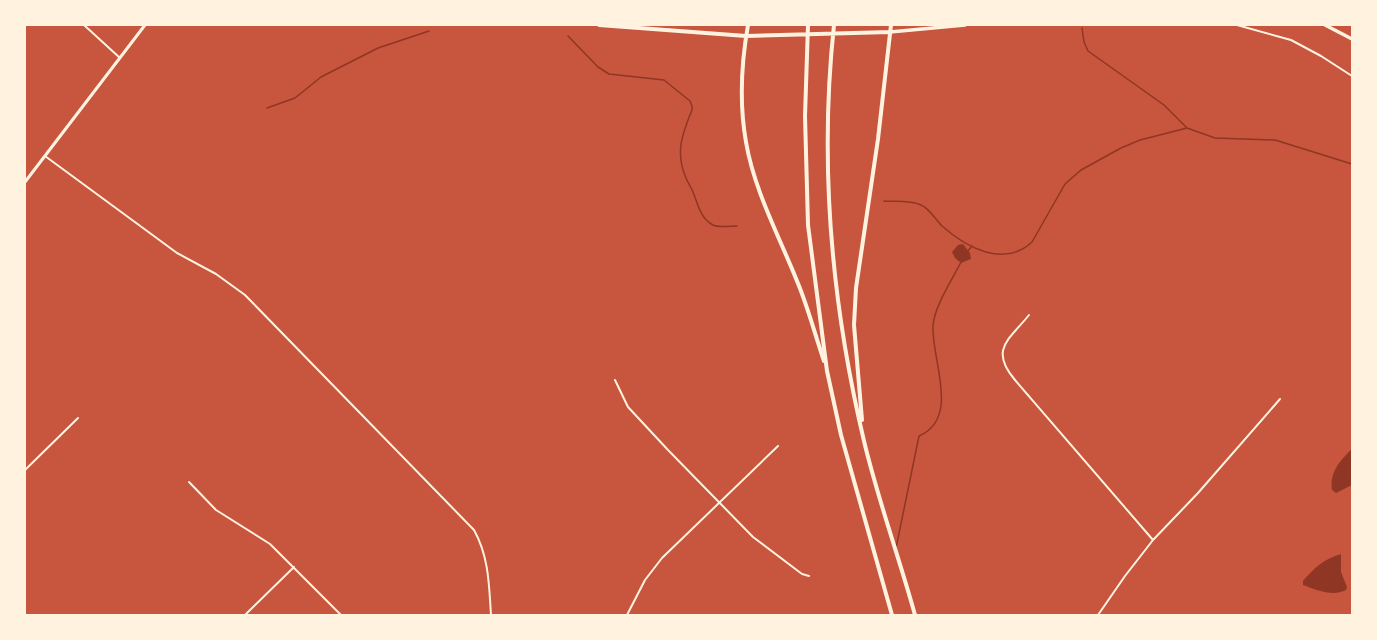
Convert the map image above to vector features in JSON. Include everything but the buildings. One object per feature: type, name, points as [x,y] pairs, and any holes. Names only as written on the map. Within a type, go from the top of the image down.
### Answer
[{"type":"highway","points":[[599,25],[746,36],[890,32],[965,25]]},
{"type":"highway","points":[[748,25],[741,76],[741,111],[746,144],[758,186],[798,283],[827,371]]},
{"type":"highway","points":[[808,25],[806,48],[805,116],[808,225],[827,371],[841,435],[892,615]]},
{"type":"highway","points":[[834,25],[831,46],[828,123],[829,207],[837,296],[864,442],[915,615]]},
{"type":"highway","points":[[864,442],[854,325],[856,288],[878,139],[891,25]]},
{"type":"highway","points":[[1325,25],[1352,39]]},
{"type":"main road","points":[[25,182],[145,25]]},
{"type":"street","points":[[84,25],[120,58]]},
{"type":"street","points":[[1238,25],[1291,40],[1321,56],[1352,76]]},
{"type":"street","points":[[45,156],[177,253],[232,284],[246,295],[474,530],[482,544],[487,561],[491,615]]},
{"type":"street","points":[[1029,315],[1004,346],[1002,361],[1004,365],[1153,540]]},
{"type":"street","points":[[615,380],[628,407],[719,503],[753,537],[802,574],[809,576]]},
{"type":"street","points":[[1098,615],[1125,576],[1153,540],[1198,493],[1280,399]]},
{"type":"street","points":[[25,470],[78,418]]},
{"type":"street","points":[[626,615],[635,596],[653,569],[778,446]]},
{"type":"street","points":[[189,482],[216,510],[270,544],[341,615]]},
{"type":"street","points":[[245,615],[294,567]]},
{"type":"shaded area","points":[[963,244],[970,253],[971,259],[961,263],[955,258],[952,252],[958,245]]},
{"type":"shaded area","points":[[1352,449],[1352,485],[1336,493],[1332,490],[1332,478],[1334,472],[1343,458]]},
{"type":"shaded area","points":[[1341,554],[1341,572],[1347,587],[1346,590],[1330,593],[1319,591],[1303,585],[1303,581],[1315,568],[1329,558]]},
{"type":"waterway","points":[[1082,28],[1084,42],[1088,51],[1164,105],[1187,128]]},
{"type":"waterway","points":[[267,108],[295,98],[321,77],[378,48],[429,31]]},
{"type":"waterway","points":[[568,36],[598,67],[609,74],[664,80],[690,101],[692,110],[685,127],[680,152],[686,178],[705,219],[713,225],[724,227],[737,226]]},
{"type":"waterway","points":[[884,201],[917,203],[930,211],[942,226],[952,234],[974,248],[986,252],[1010,254],[1021,250],[1032,242],[1065,184],[1081,170],[1121,148],[1140,140],[1187,128],[1215,138],[1275,140],[1352,164]]},
{"type":"waterway","points":[[967,252],[972,246]]},
{"type":"waterway","points":[[896,548],[919,436],[932,427],[939,416],[941,387],[934,339],[934,319],[940,302],[961,262]]}]
